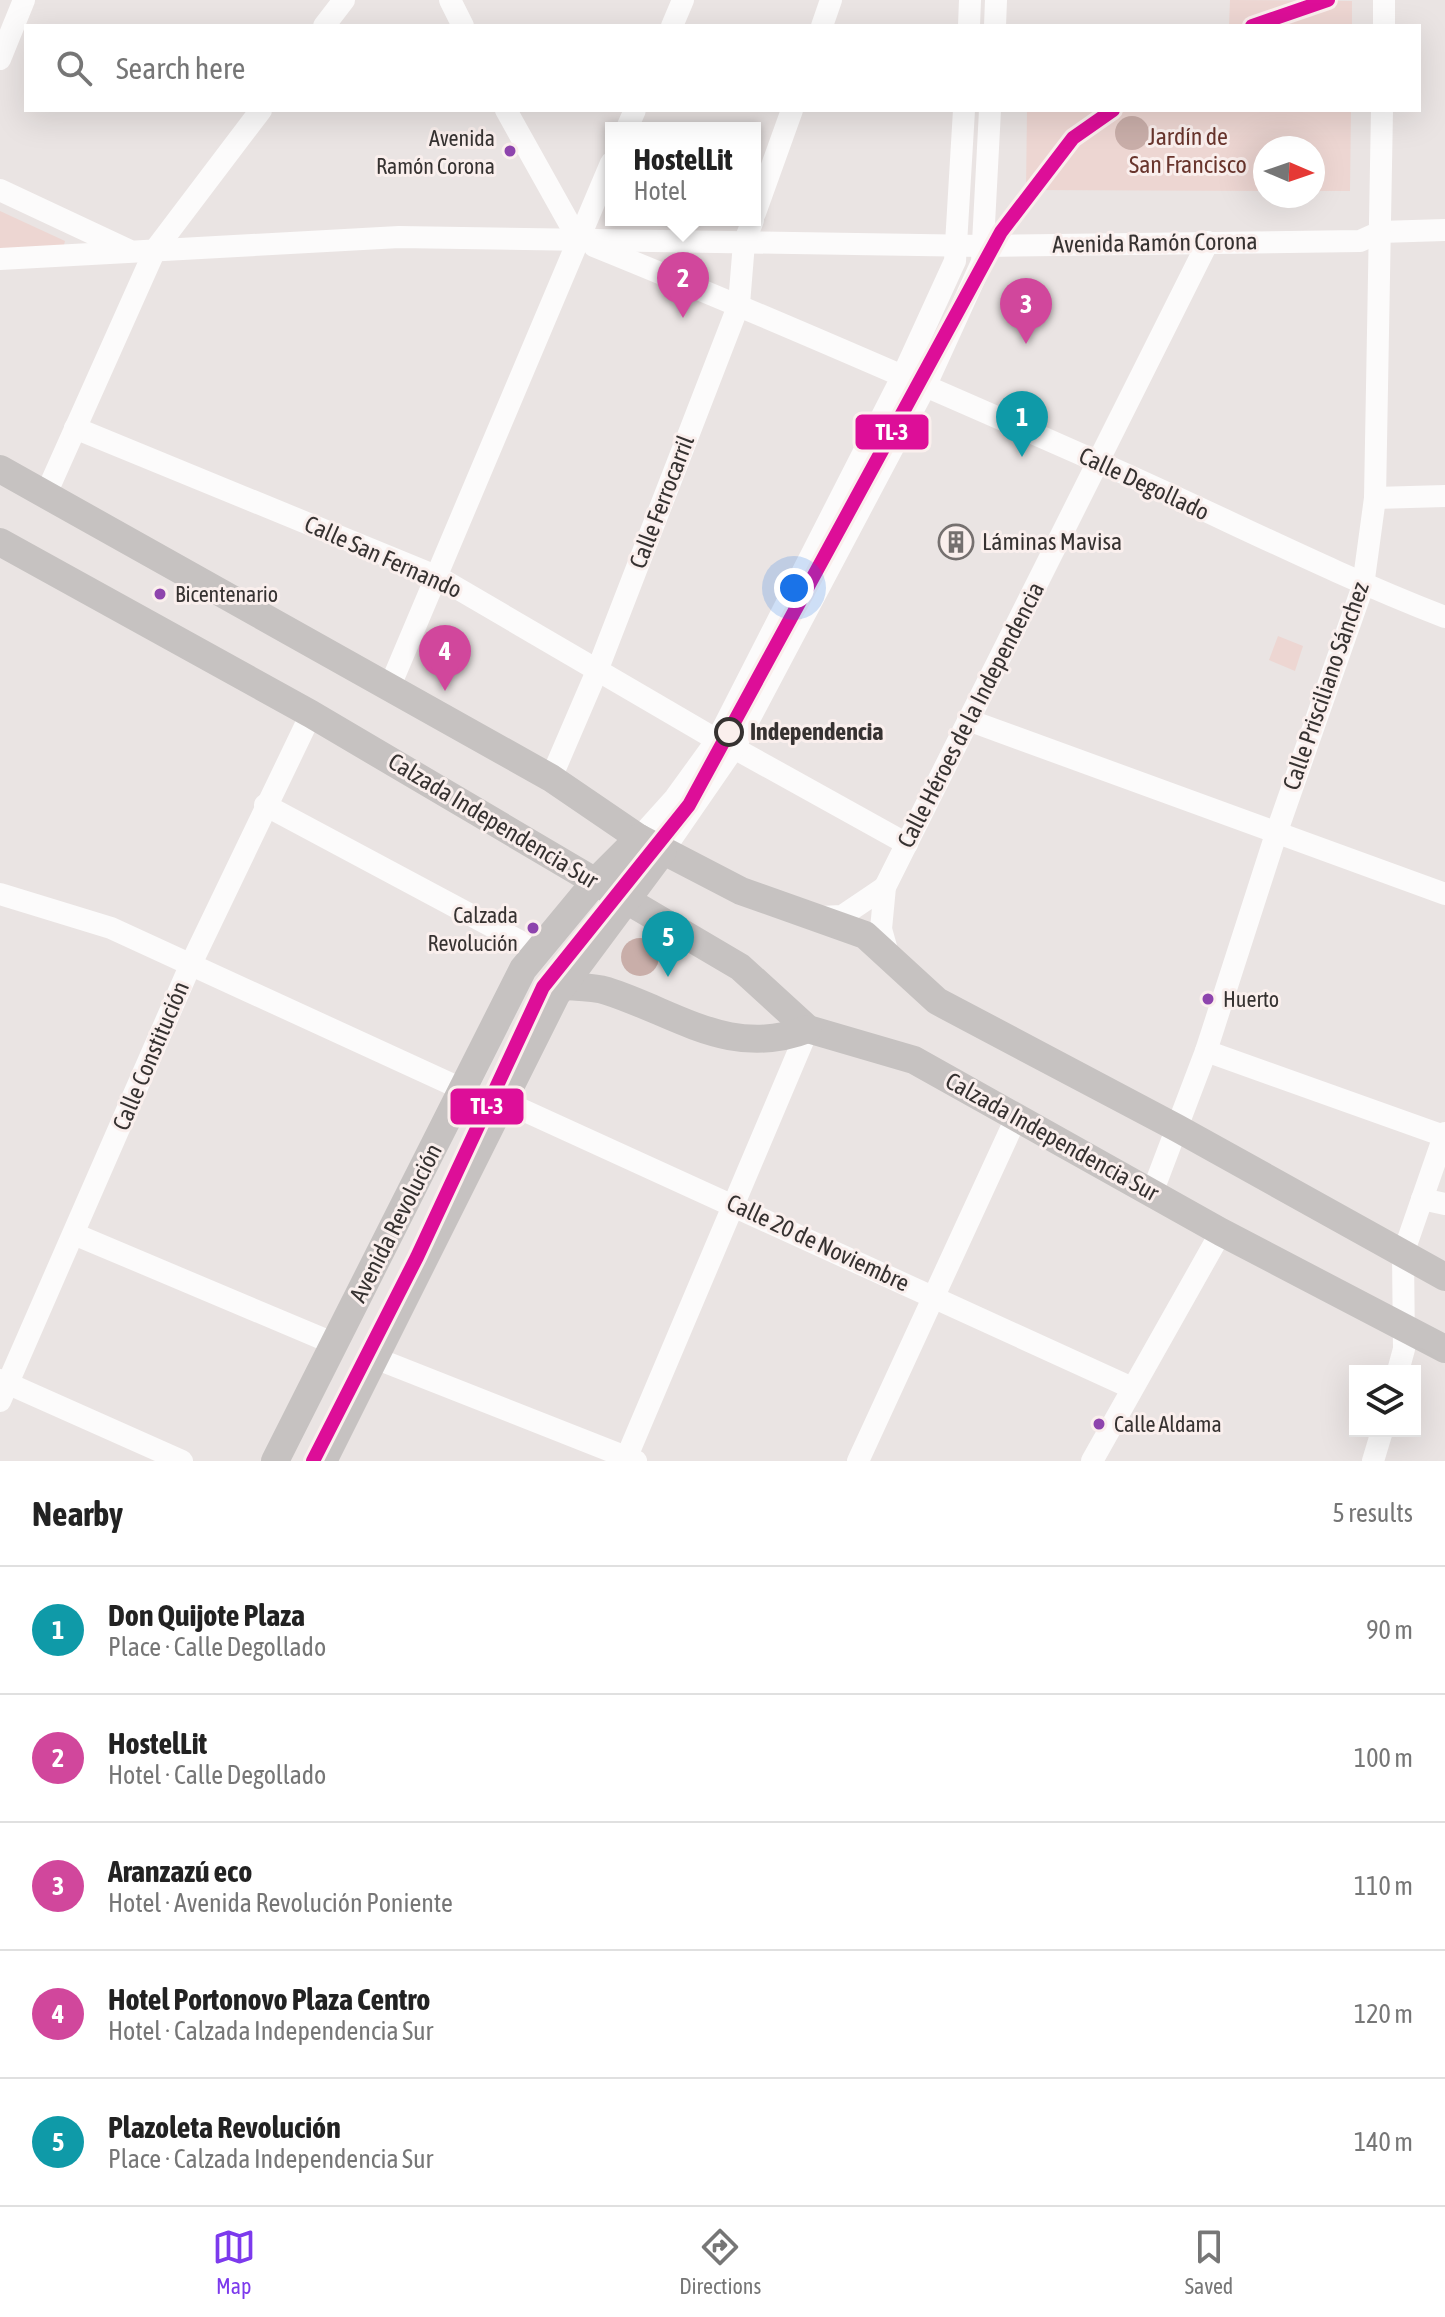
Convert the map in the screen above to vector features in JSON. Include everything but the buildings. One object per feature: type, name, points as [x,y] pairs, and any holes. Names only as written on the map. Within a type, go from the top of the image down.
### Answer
[{"type":"main road","points":[[0,469],[551,778],[651,844],[741,891],[865,935],[937,1001],[1177,1128],[1445,1277]]},
{"type":"main road","name":"Calzada Independencia Sur","points":[[0,542],[311,714],[740,967],[808,1029],[914,1060],[1221,1232],[1445,1349]]},
{"type":"main road","name":"Avenida Revolución","points":[[275,1461],[523,969],[595,882],[651,844]]},
{"type":"main road","name":"Avenida Revolución","points":[[323,1461],[564,986],[628,902],[651,844]]},
{"type":"main road","points":[[564,986],[605,990],[708,1034],[784,1038],[808,1029]]},
{"type":"street","points":[[0,59],[24,0]]},
{"type":"street","points":[[326,24],[344,0]]},
{"type":"street","points":[[450,0],[462,24]]},
{"type":"street","points":[[673,24],[683,0]]},
{"type":"street","points":[[823,24],[831,0]]},
{"type":"street","points":[[969,24],[970,0]]},
{"type":"street","points":[[995,24],[996,0]]},
{"type":"street","points":[[1384,0],[1384,24]]},
{"type":"street","points":[[46,494],[144,251],[259,112]]},
{"type":"street","points":[[507,112],[578,239]]},
{"type":"street","points":[[761,196],[791,112]]},
{"type":"street","points":[[726,744],[955,261],[964,112]]},
{"type":"street","points":[[651,844],[675,798],[726,744],[925,387],[982,262],[990,112]]},
{"type":"street","name":"Calle Prisciliano Sánchez","points":[[1152,1193],[1206,1051],[1277,831],[1363,586],[1375,498],[1382,112]]},
{"type":"street","points":[[390,686],[605,177]]},
{"type":"street","points":[[0,190],[144,251]]},
{"type":"street","name":"Calle Ferrocarril","points":[[551,778],[597,671],[739,304],[744,243],[751,226]]},
{"type":"street","name":"Avenida Ramón Corona","points":[[0,259],[399,237],[983,246],[1360,241],[1380,232],[1445,230]]},
{"type":"street","name":"Calle Degollado","points":[[578,239],[739,304],[1098,462],[1363,586],[1445,617]]},
{"type":"street","name":"Calle Héroes de la Independencia","points":[[888,954],[881,929],[885,887],[1208,242]]},
{"type":"street","name":"Calle San Fernando","points":[[75,428],[438,577],[597,671],[907,844]]},
{"type":"street","points":[[1375,498],[1445,496]]},
{"type":"street","name":"Calle Constitución","points":[[3,1388],[74,1234],[190,966],[311,714]]},
{"type":"street","points":[[968,720],[1445,894]]},
{"type":"street","points":[[265,805],[536,950]]},
{"type":"street","name":"Calle Héroes de la Independencia","points":[[820,917],[842,916],[885,887]]},
{"type":"street","points":[[0,894],[111,928],[464,1090]]},
{"type":"street","points":[[375,1358],[629,1460],[808,1029]]},
{"type":"street","points":[[1206,1051],[1444,1135],[1403,1254],[1405,1328],[1399,1365]]},
{"type":"street","name":"Calle 20 de Noviembre","points":[[503,1101],[1132,1388]]},
{"type":"street","points":[[858,1461],[1016,1118]]},
{"type":"street","points":[[1422,1199],[1445,1204]]},
{"type":"street","points":[[1092,1461],[1221,1232]]},
{"type":"street","points":[[74,1234],[335,1344]]},
{"type":"street","points":[[3,1388],[182,1461]]},
{"type":"street","points":[[1373,1461],[1380,1437]]},
{"type":"green space","points":[[1230,0],[1352,1],[1352,24],[1229,24]]},
{"type":"green space","name":"Jardín de San Francisco","points":[[1027,112],[1351,112],[1350,191],[1325,191],[1325,136],[1253,136],[1253,191],[1026,190]]},
{"type":"green space","points":[[0,211],[65,241],[63,249],[0,251]]},
{"type":"green space","points":[[1278,636],[1303,646],[1295,671],[1269,660]]},
{"type":"shaded area","points":[[1132,116],[1144,121],[1149,133],[1144,145],[1132,150],[1120,145],[1115,133],[1120,121]]},
{"type":"shaded area","points":[[640,938],[654,943],[659,957],[654,971],[640,976],[626,971],[621,957],[626,943]]},
{"type":"transit line","name":"TL-3","points":[[1258,24],[1328,0]]},
{"type":"transit line","name":"TL-3","points":[[313,1461],[417,1257],[543,987],[689,805],[1001,232],[1073,138],[1110,112]]},
{"type":"place","name":"Avenida Ramón Corona","points":[[510,151]]},
{"type":"place","name":"HostelLit","points":[[683,318]]},
{"type":"place","name":"Aranzazú eco","points":[[1026,344]]},
{"type":"place","name":"Don Quijote Plaza","points":[[1022,457]]},
{"type":"place","name":"Láminas Mavisa","points":[[956,542]]},
{"type":"place","name":"Bicentenario","points":[[160,594]]},
{"type":"place","name":"Hotel Portonovo Plaza Centro","points":[[445,691]]},
{"type":"place","name":"Independencia","points":[[729,732]]},
{"type":"place","name":"Calzada Revolución","points":[[533,928]]},
{"type":"place","name":"Plazoleta Revolución","points":[[668,977]]},
{"type":"place","name":"Huerto","points":[[1208,999]]},
{"type":"place","name":"Calle Aldama","points":[[1099,1424]]}]
